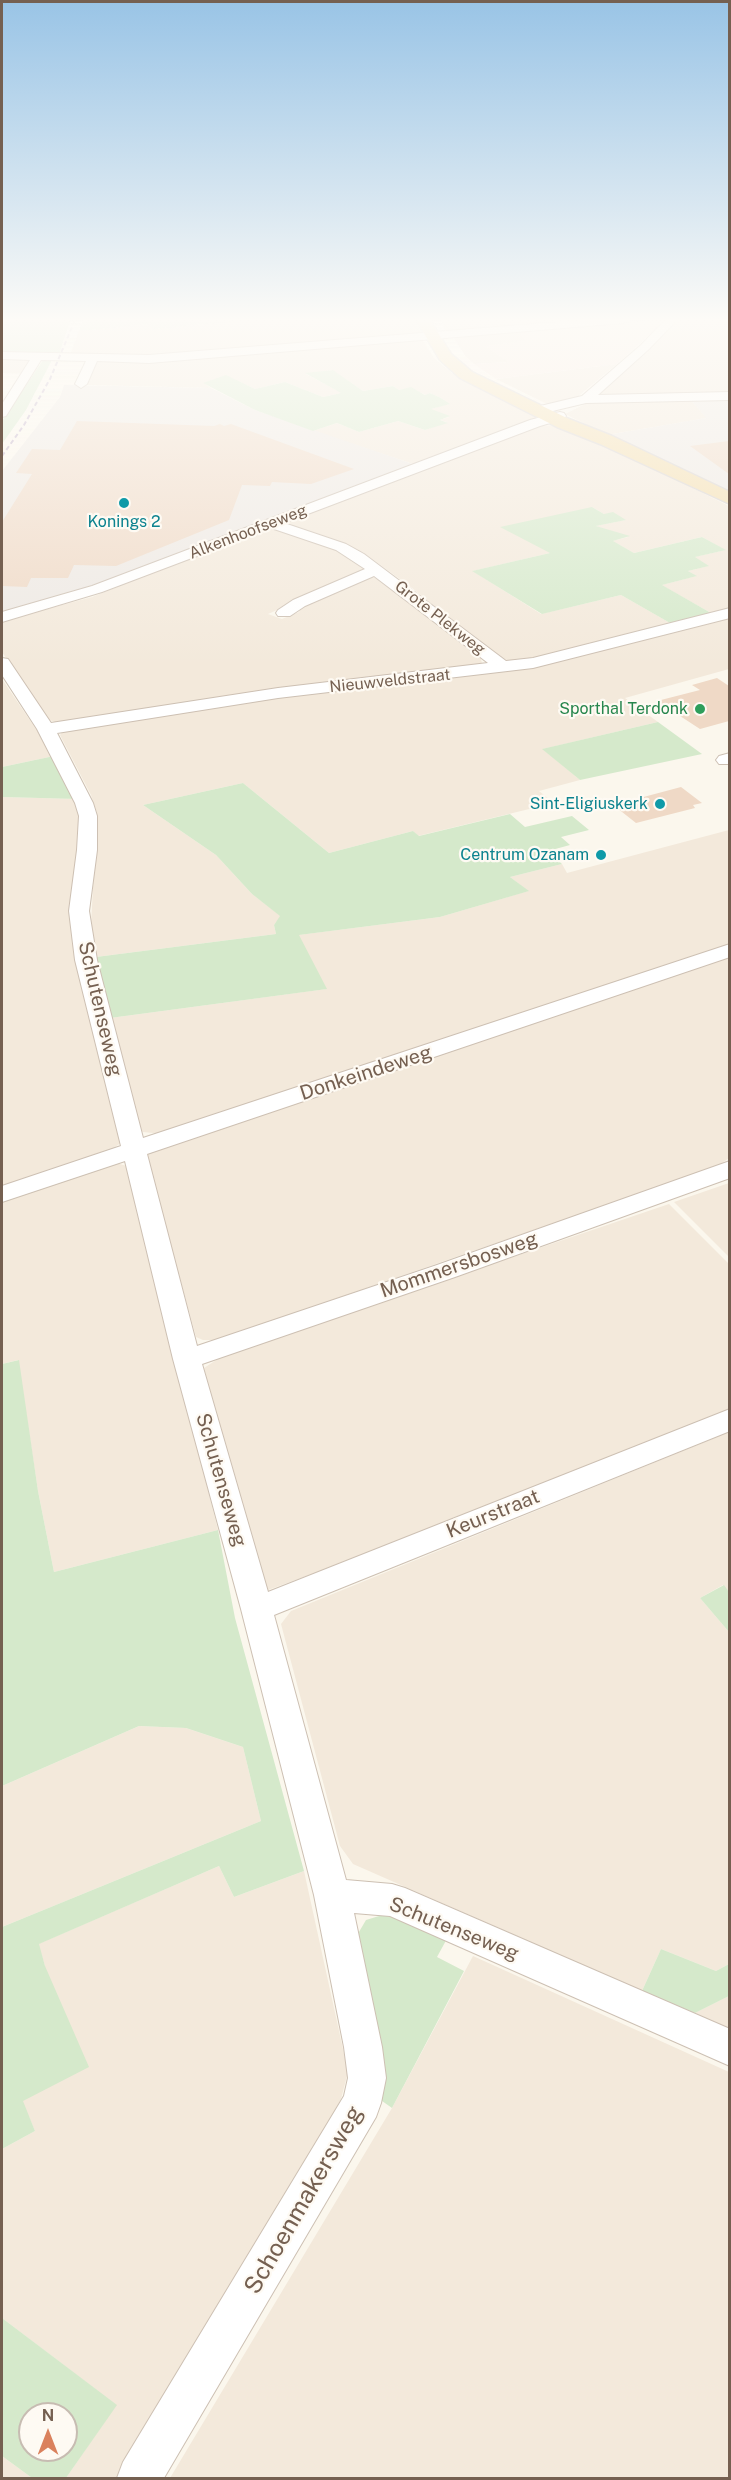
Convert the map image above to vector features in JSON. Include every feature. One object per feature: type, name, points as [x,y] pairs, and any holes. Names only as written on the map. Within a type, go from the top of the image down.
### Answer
[{"type":"main road","points":[[597,436],[729,499]]},
{"type":"street","name":"Alkenhoofseweg","points":[[2,617],[97,589],[493,436]]},
{"type":"street","name":"Grote Plekweg","points":[[270,523],[341,547],[377,569],[503,667]]},
{"type":"street","name":"Grote Plekweg","points":[[284,613],[299,603],[377,569]]},
{"type":"street","name":"Nieuwveldstraat","points":[[46,729],[278,693],[503,667],[567,655],[729,613]]},
{"type":"street","name":"Schutenseweg","points":[[2,663],[46,729],[84,802],[88,816],[87,850],[79,911],[86,960],[133,1150],[332,1895],[392,1900],[729,2048]]},
{"type":"street","name":"Donkeindeweg","points":[[2,1194],[729,951]]},
{"type":"street","name":"Mommersbosweg","points":[[188,1359],[457,1267],[729,1169]]},
{"type":"street","name":"Keurstraat","points":[[257,1609],[729,1419]]},
{"type":"street","name":"Schoenmakersweg","points":[[139,2478],[362,2103],[367,2078],[363,2047],[332,1895]]},
{"type":"shaded area","name":"Konings 2","points":[[30,436],[330,436],[413,464],[100,583],[2,612],[2,471]]},
{"type":"shaded area","points":[[327,436],[490,436],[413,464]]},
{"type":"shaded area","points":[[512,436],[583,436],[729,506],[729,608],[711,613],[661,585],[696,576],[688,571],[708,566],[694,557],[725,550],[702,537],[634,553],[612,541],[628,537],[595,526],[625,520],[604,514],[592,507],[550,553],[473,571],[541,614],[621,595],[670,623],[538,657],[520,661],[507,660],[496,656],[412,588],[364,553],[284,522]]},
{"type":"shaded area","points":[[609,436],[729,436],[729,493]]},
{"type":"shaded area","points":[[270,526],[342,551],[366,568],[362,572],[268,614],[282,619],[299,612],[303,604],[367,577],[382,578],[480,656],[482,663],[476,667],[55,722],[47,719],[2,652],[2,621],[92,597]]},
{"type":"shaded area","points":[[729,616],[729,669],[625,698],[658,722],[543,749],[580,780],[539,791],[554,803],[418,836],[413,831],[329,853],[243,783],[143,805],[216,855],[252,894],[281,916],[274,925],[276,934],[96,957],[91,925],[97,813],[91,795],[60,735],[63,731],[285,696],[508,671],[557,662]]},
{"type":"shaded area","points":[[2,679],[54,756],[2,767]]},
{"type":"shaded area","points":[[2,797],[77,799],[79,827],[72,914],[122,1142],[111,1150],[2,1186]]},
{"type":"shaded area","points":[[729,830],[729,946],[163,1134],[143,1132],[137,1127],[110,1018],[326,989],[298,935],[440,917],[528,891],[510,877],[562,864],[567,873]]},
{"type":"shaded area","points":[[729,956],[729,1158],[718,1166],[217,1340],[203,1340],[196,1337],[146,1155],[151,1150]]},
{"type":"shaded area","points":[[116,1163],[127,1166],[218,1530],[54,1572],[38,1491],[18,1360],[2,1364],[2,1199],[103,1165]]},
{"type":"shaded area","points":[[729,1183],[729,1257],[674,1202]]},
{"type":"shaded area","points":[[669,1204],[729,1264],[729,1410],[331,1567],[268,1590],[260,1589],[204,1368],[224,1355]]},
{"type":"shaded area","points":[[729,1432],[729,1592],[723,1585],[700,1598],[729,1632],[729,1964],[716,1971],[661,1949],[642,1991],[353,1864],[340,1846],[281,1624],[291,1611]]},
{"type":"shaded area","points":[[139,1726],[186,1728],[243,1747],[261,1821],[2,1927],[2,1786]]},
{"type":"shaded area","points":[[219,1866],[234,1897],[304,1871],[348,2072],[341,2099],[291,2199],[119,2478],[66,2478],[116,2405],[2,2318],[2,2149],[35,2131],[22,2101],[45,1966],[38,1944]]},
{"type":"shaded area","points":[[473,1956],[729,2072],[729,2478],[170,2478],[392,2108]]},
{"type":"shaded area","points":[[729,1996],[729,2029],[695,2013]]},
{"type":"shaded area","points":[[2,2456],[32,2478],[2,2478]]},
{"type":"green space","points":[[2,436],[8,436],[2,444]]},
{"type":"green space","points":[[592,507],[604,514],[613,512],[626,520],[596,526],[630,536],[613,541],[634,553],[702,537],[726,550],[695,557],[709,566],[688,571],[697,576],[662,585],[711,613],[670,623],[621,595],[542,614],[472,571],[550,553],[500,527]]},
{"type":"green space","points":[[658,722],[702,754],[580,780],[542,749]]},
{"type":"green space","points":[[54,756],[77,799],[2,797],[2,767]]},
{"type":"green space","points":[[243,783],[329,853],[413,831],[419,836],[510,814],[525,827],[572,816],[589,830],[561,837],[570,845],[548,851],[562,864],[510,877],[529,891],[440,917],[299,935],[327,989],[110,1018],[96,957],[276,934],[274,925],[280,916],[252,894],[216,855],[143,805]]},
{"type":"green space","points":[[19,1360],[38,1491],[54,1572],[218,1530],[235,1618],[304,1871],[234,1897],[219,1866],[39,1944],[45,1966],[89,2067],[23,2101],[35,2131],[2,2149],[2,1927],[261,1821],[243,1747],[186,1728],[139,1726],[2,1786],[2,1364]]},
{"type":"green space","points":[[724,1585],[729,1592],[729,1632],[700,1598]]},
{"type":"green space","points":[[389,1913],[449,1935],[437,1957],[464,1971],[392,2108],[375,2096],[356,1937],[366,1920]]},
{"type":"green space","points":[[661,1949],[716,1971],[729,1964],[729,1996],[695,2013],[642,1991]]},
{"type":"green space","points":[[2,2318],[117,2405],[78,2461],[78,2402],[18,2402],[18,2462],[77,2462],[66,2478],[32,2478],[2,2456]]},
{"type":"building","name":"Konings 2","points":[[68,436],[263,436],[354,469],[311,484],[272,482],[270,486],[242,485],[229,520],[116,566],[74,565],[68,578],[31,578],[27,587],[2,586],[2,522],[32,474],[16,473],[32,449],[60,450]]},
{"type":"building","points":[[729,441],[729,474],[690,446]]},
{"type":"building","name":"Sporthal Terdonk","points":[[717,678],[729,686],[729,721],[700,729],[657,701],[700,690],[692,685]]},
{"type":"building","name":"Sint-Eligiuskerk","points":[[681,787],[702,803],[693,805],[695,808],[636,823],[617,808],[623,805],[621,803]]},
{"type":"railway","points":[[2,456],[16,436]]},
{"type":"place","name":"Konings 2","points":[[124,503]]},
{"type":"place","name":"Sporthal Terdonk","points":[[700,709]]},
{"type":"place","name":"Sint-Eligiuskerk","points":[[660,804]]},
{"type":"place","name":"Centrum Ozanam","points":[[601,855]]}]
